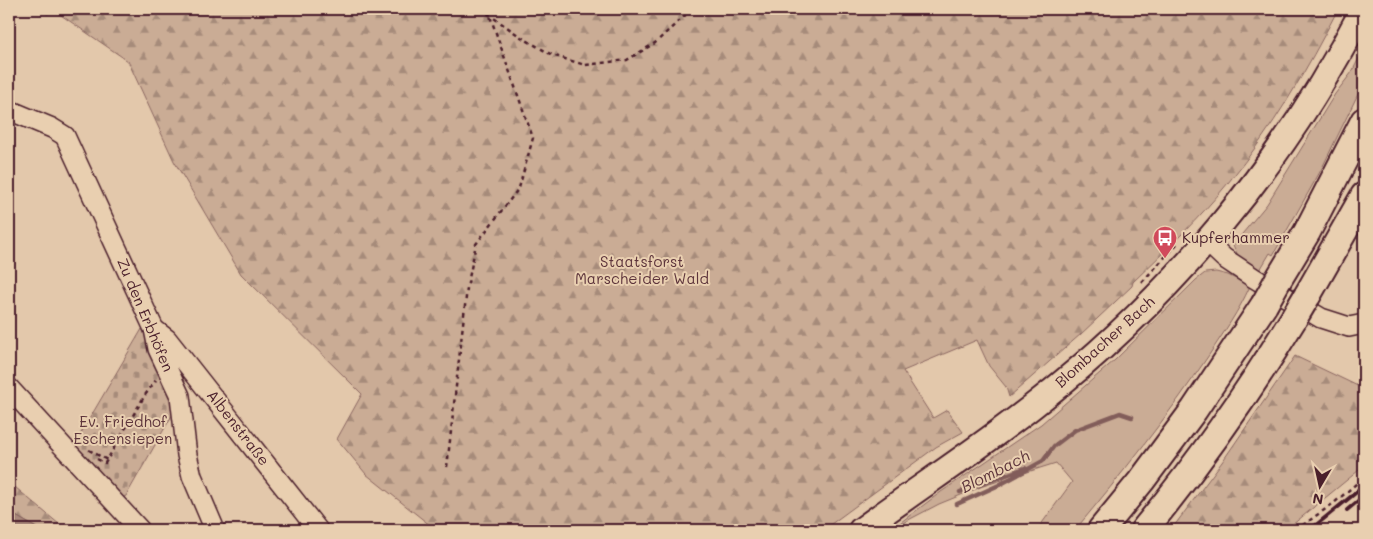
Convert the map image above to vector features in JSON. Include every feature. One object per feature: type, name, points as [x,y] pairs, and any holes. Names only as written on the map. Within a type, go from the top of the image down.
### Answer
[{"type":"highway","points":[[1101,530],[1142,480],[1194,410],[1264,304],[1307,232],[1364,121]]},
{"type":"highway","points":[[1144,530],[1171,498],[1252,384],[1300,307],[1364,196]]},
{"type":"main road","name":"Blombacher Bach","points":[[861,530],[1034,406],[1137,316],[1207,242],[1266,168],[1306,110],[1363,9]]},
{"type":"street","name":"Zu den Erbhöfen","points":[[9,110],[52,128],[65,136],[154,329],[158,349],[180,396],[187,455],[192,476],[215,530]]},
{"type":"street","points":[[1207,242],[1224,258],[1321,318],[1349,326],[1364,324]]},
{"type":"street","name":"Albenstraße","points":[[154,329],[167,339],[318,530]]},
{"type":"street","points":[[9,388],[140,530]]},
{"type":"path","points":[[481,9],[552,55],[585,65],[627,60],[655,43],[692,9]]},
{"type":"path","points":[[447,467],[466,297],[476,244],[519,188],[533,138],[490,16]]},
{"type":"path","points":[[1137,288],[1180,241]]},
{"type":"path","points":[[64,448],[85,448],[106,462],[145,394],[168,368]]},
{"type":"path","points":[[1296,530],[1334,503],[1364,477]]},
{"type":"green space","name":"Staatsforst Marscheider Wald","points":[[41,9],[1338,9],[1301,77],[1274,121],[1244,163],[1206,209],[1133,282],[1132,286],[1009,397],[1006,387],[989,366],[977,340],[903,371],[933,418],[947,410],[963,432],[936,447],[823,530],[436,530],[366,474],[337,439],[362,394],[241,274],[174,161],[128,61],[55,11],[47,14]]},
{"type":"green space","points":[[1364,48],[1364,80],[1358,94],[1321,170],[1273,255],[1270,253],[1257,275],[1240,260],[1233,245],[1267,204],[1335,94],[1352,72]]},
{"type":"green space","points":[[1216,272],[1228,275],[1250,286],[1241,304],[1209,355],[1161,422],[1075,530],[1037,530],[1072,482],[1056,463],[983,486],[939,504],[893,528],[941,492],[1041,424],[1115,360],[1196,280],[1205,273]]},
{"type":"green space","name":"Ev. Friedhof Eschensiepen","points":[[142,329],[176,397],[175,410],[126,496],[122,498],[74,445]]},
{"type":"green space","points":[[1295,356],[1364,389],[1364,466],[1286,530],[1171,530],[1222,462]]},
{"type":"green space","points":[[9,482],[66,530],[40,530],[9,512]]},
{"type":"shaded area","points":[[9,512],[40,530],[9,530]]},
{"type":"waterway","name":"Blombach","points":[[957,504],[999,485],[1043,461],[1054,446],[1075,430],[1120,413],[1132,417]]},
{"type":"waterway","name":"Blombach","points":[[960,492],[1025,468]]},
{"type":"railway","points":[[1310,530],[1364,486]]},
{"type":"railway","points":[[1347,510],[1364,496]]},
{"type":"place","name":"Kupferhammer","points":[[1165,259]]}]
